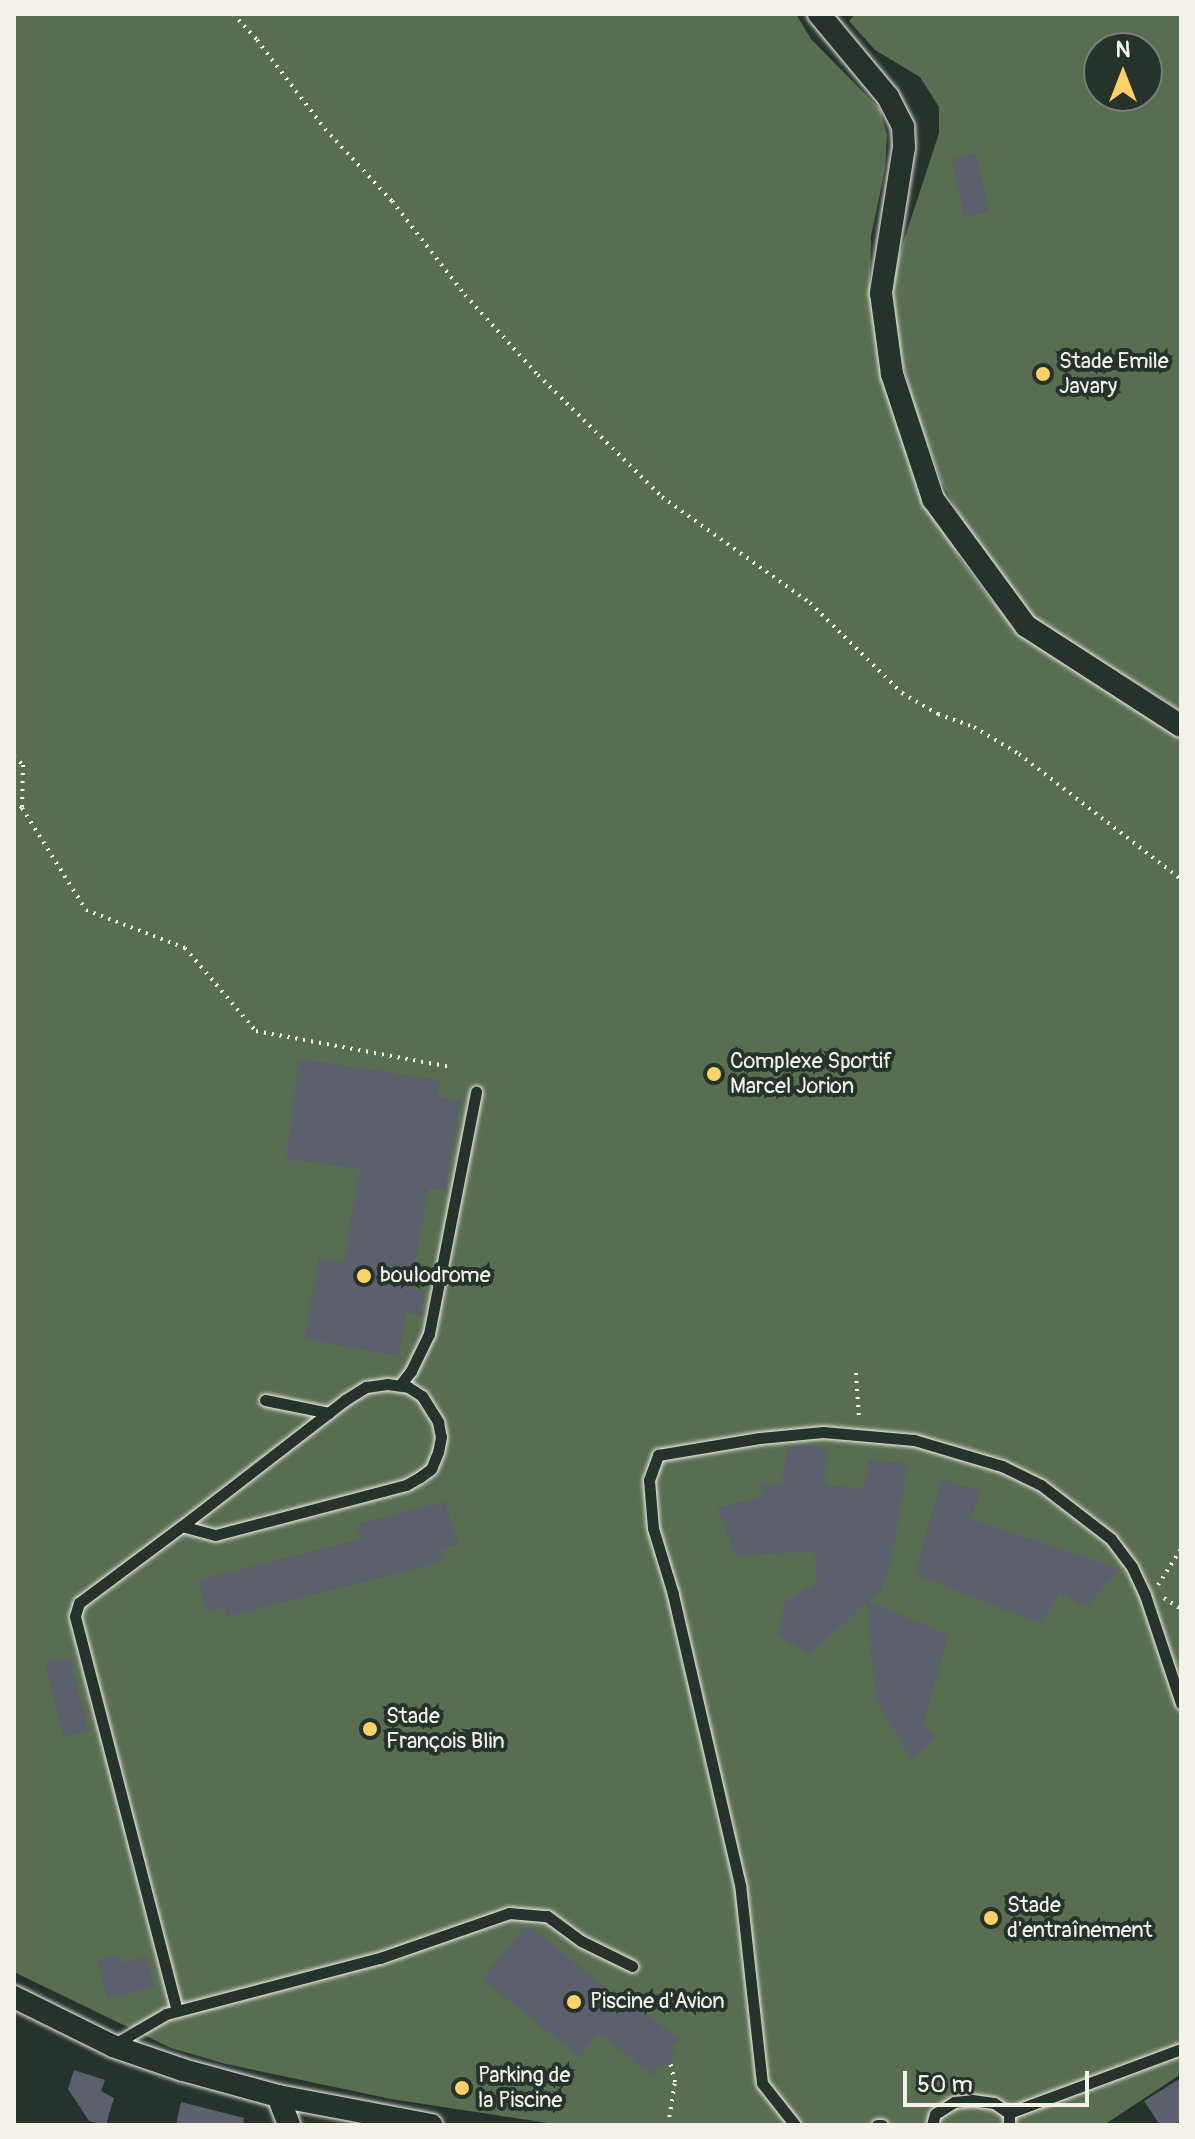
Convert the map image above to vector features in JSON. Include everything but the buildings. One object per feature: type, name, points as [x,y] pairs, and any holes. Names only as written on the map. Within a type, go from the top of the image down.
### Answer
[{"type":"street","points":[[819,14],[888,97],[903,127],[904,147],[881,293],[892,374],[933,499],[1026,626],[1181,726]]},
{"type":"street","points":[[14,1997],[113,2046],[183,2070],[278,2096],[431,2125]]},
{"type":"street","points":[[278,2096],[289,2125]]},
{"type":"lane","points":[[400,1385],[411,1371],[429,1334],[476,1092]]},
{"type":"lane","points":[[177,2011],[75,1616],[79,1603],[366,1387],[400,1385],[422,1396],[438,1422],[438,1452],[431,1469],[406,1485],[215,1535],[182,1526]]},
{"type":"lane","points":[[265,1400],[329,1413]]},
{"type":"lane","points":[[795,2125],[762,2083],[740,1885],[673,1594],[653,1528],[649,1480],[658,1455],[760,1438],[823,1432],[914,1440],[1002,1466],[1041,1485],[1083,1514],[1111,1539],[1132,1567],[1145,1595],[1181,1703]]},
{"type":"lane","points":[[113,2046],[177,2011],[390,1956],[509,1913],[547,1916],[581,1941],[632,1966]]},
{"type":"lane","points":[[932,2125],[935,2114],[954,2102],[994,2103],[1009,2119],[1181,2049]]},
{"type":"path","points":[[233,14],[257,40],[325,129],[392,201],[465,295],[538,375],[662,497],[810,603],[902,693],[938,714],[974,727],[1019,754],[1181,879]]},
{"type":"path","points":[[14,756],[23,765],[22,808],[86,910],[185,948],[256,1031],[451,1067]]},
{"type":"path","points":[[14,813],[22,808]]},
{"type":"path","points":[[856,1373],[860,1434]]},
{"type":"path","points":[[1181,1549],[1156,1592],[1181,1609]]},
{"type":"path","points":[[668,2125],[675,2082],[670,2062]]},
{"type":"green space","name":"Complexe Sportif Marcel Jorion","points":[[14,14],[796,14],[811,39],[880,109],[887,135],[885,169],[871,236],[870,286],[878,340],[924,486],[960,559],[990,599],[1037,644],[1181,735],[1181,2074],[1104,2125],[561,2125],[391,2099],[226,2064],[171,2048],[14,1972]]},
{"type":"green space","name":"Stade Emile Javary","points":[[855,14],[1181,14],[1181,711],[1030,616],[966,527],[942,483],[914,406],[897,342],[892,277],[939,133],[939,107],[920,77],[875,50],[849,21]]},
{"type":"place","name":"Stade Emile Javary","points":[[1043,374]]},
{"type":"place","name":"Complexe Sportif Marcel Jorion","points":[[714,1074]]},
{"type":"place","name":"boulodrome","points":[[364,1276]]},
{"type":"place","name":"Stade François Blin","points":[[370,1729]]},
{"type":"place","name":"Stade d'entraînement","points":[[991,1918]]},
{"type":"place","name":"Piscine d'Avion","points":[[574,2002]]},
{"type":"place","name":"Parking de la Piscine","points":[[462,2088]]}]
